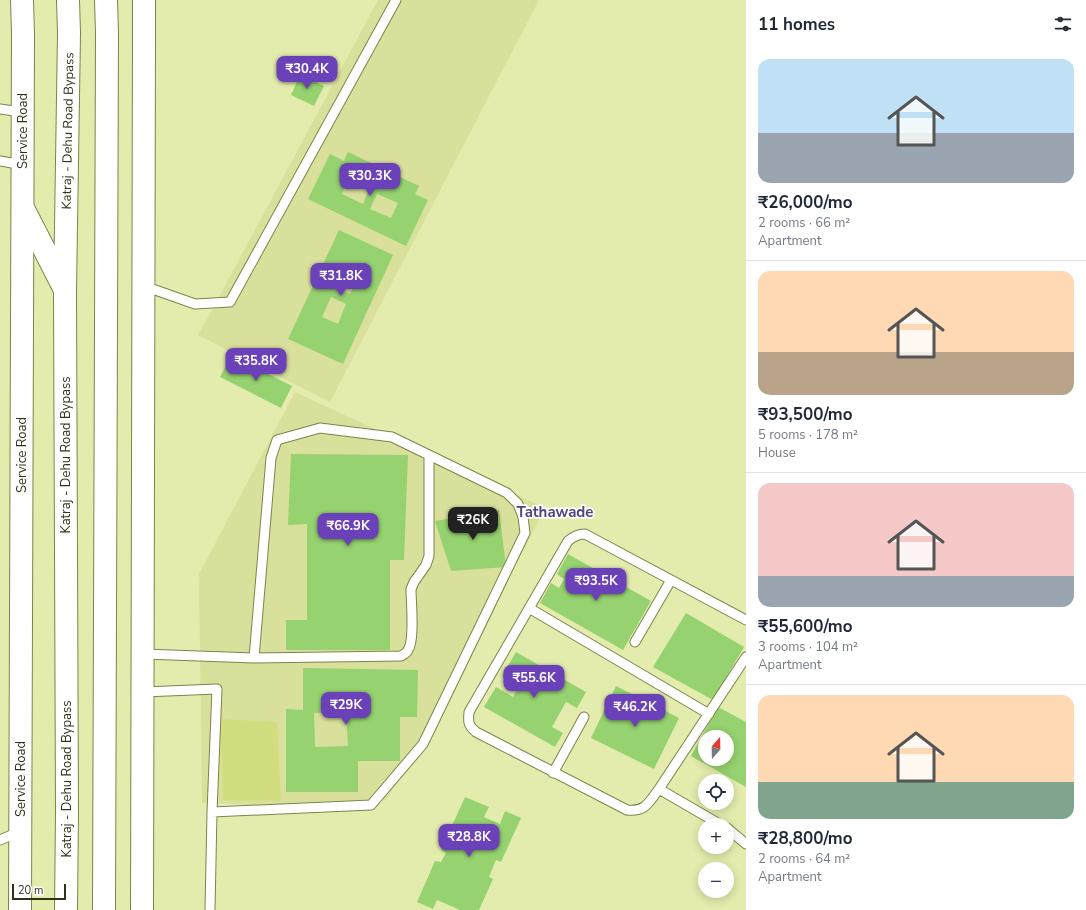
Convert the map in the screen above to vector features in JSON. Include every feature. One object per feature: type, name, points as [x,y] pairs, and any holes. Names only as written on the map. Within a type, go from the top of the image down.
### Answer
[{"type":"main road","name":"Service Road","points":[[20,910],[23,208],[22,0]]},
{"type":"main road","name":"Katraj - Dehu Road Bypass","points":[[66,910],[65,291],[69,33],[68,0]]},
{"type":"main road","points":[[104,910],[106,0]]},
{"type":"main road","points":[[142,910],[144,0]]},
{"type":"main road","points":[[23,208],[65,291]]},
{"type":"lane","points":[[144,286],[194,304],[230,302],[396,0]]},
{"type":"lane","points":[[0,109],[23,112]]},
{"type":"lane","points":[[0,161],[23,165]]},
{"type":"lane","points":[[212,812],[371,805],[423,744],[525,533],[523,517],[518,504],[507,493],[392,437],[320,428],[277,440],[271,458],[254,658]]},
{"type":"lane","points":[[143,654],[254,658],[401,656],[407,653],[410,648],[412,635],[411,589],[426,565],[429,556],[429,456]]},
{"type":"lane","points":[[746,620],[585,534],[574,536],[568,541],[469,712],[469,722],[471,727],[476,732],[627,810],[636,811],[644,808],[649,803],[746,657]]},
{"type":"lane","points":[[635,642],[671,580]]},
{"type":"lane","points":[[529,608],[709,714]]},
{"type":"lane","points":[[143,692],[217,689],[210,910]]},
{"type":"lane","points":[[553,773],[584,717]]},
{"type":"lane","points":[[659,789],[709,818]]},
{"type":"lane","points":[[0,840],[21,830]]},
{"type":"lane","points":[[734,834],[746,844]]},
{"type":"shaded area","points":[[378,0],[539,0],[330,402],[198,335]]},
{"type":"shaded area","points":[[295,392],[545,508],[429,735],[386,800],[288,806],[202,803],[199,574]]},
{"type":"shaded area","points":[[220,719],[277,722],[281,801],[223,800]]},
{"type":"building","points":[[300,75],[324,86],[314,106],[291,95]]},
{"type":"building","points":[[348,152],[419,186],[415,194],[428,200],[406,246],[308,199],[330,154],[344,161]],"holes":[[[348,180],[369,190],[363,204],[342,194]],[[377,194],[398,203],[391,218],[370,209]]]},
{"type":"building","points":[[339,230],[393,255],[343,364],[288,339]],"holes":[[[345,267],[359,274],[350,294],[336,288]],[[331,297],[346,304],[338,324],[322,317]]]},
{"type":"building","points":[[231,355],[292,386],[281,408],[220,377]]},
{"type":"building","points":[[291,454],[408,455],[404,560],[390,560],[390,650],[286,650],[286,620],[307,620],[307,524],[288,525]]},
{"type":"building","points":[[499,510],[506,567],[451,571],[435,521]]},
{"type":"building","points":[[568,554],[651,601],[623,650],[540,603],[551,583],[559,588],[564,579],[557,574]]},
{"type":"building","points":[[686,613],[744,647],[713,700],[653,667]]},
{"type":"building","points":[[516,652],[586,692],[577,708],[566,702],[552,727],[563,733],[555,747],[484,707],[496,687],[513,697],[519,686],[502,676]]},
{"type":"building","points":[[303,668],[418,670],[417,717],[400,717],[400,761],[358,761],[358,792],[286,792],[286,709],[303,710]],"holes":[[[346,712],[348,746],[315,747],[314,713]]]},
{"type":"building","points":[[616,686],[679,718],[654,769],[591,738]]},
{"type":"building","points":[[718,707],[746,722],[746,787],[734,780],[734,774],[723,774],[709,766],[734,766],[734,730],[705,730]]},
{"type":"building","points":[[698,743],[698,760],[691,756]]},
{"type":"building","points":[[465,797],[489,807],[484,817],[500,824],[505,811],[521,818],[501,862],[496,860],[489,877],[493,879],[479,910],[460,910],[437,900],[433,909],[417,902],[435,861],[441,862],[446,853],[441,850]]},
{"type":"district","name":"Tathawade","points":[[555,512]]}]
